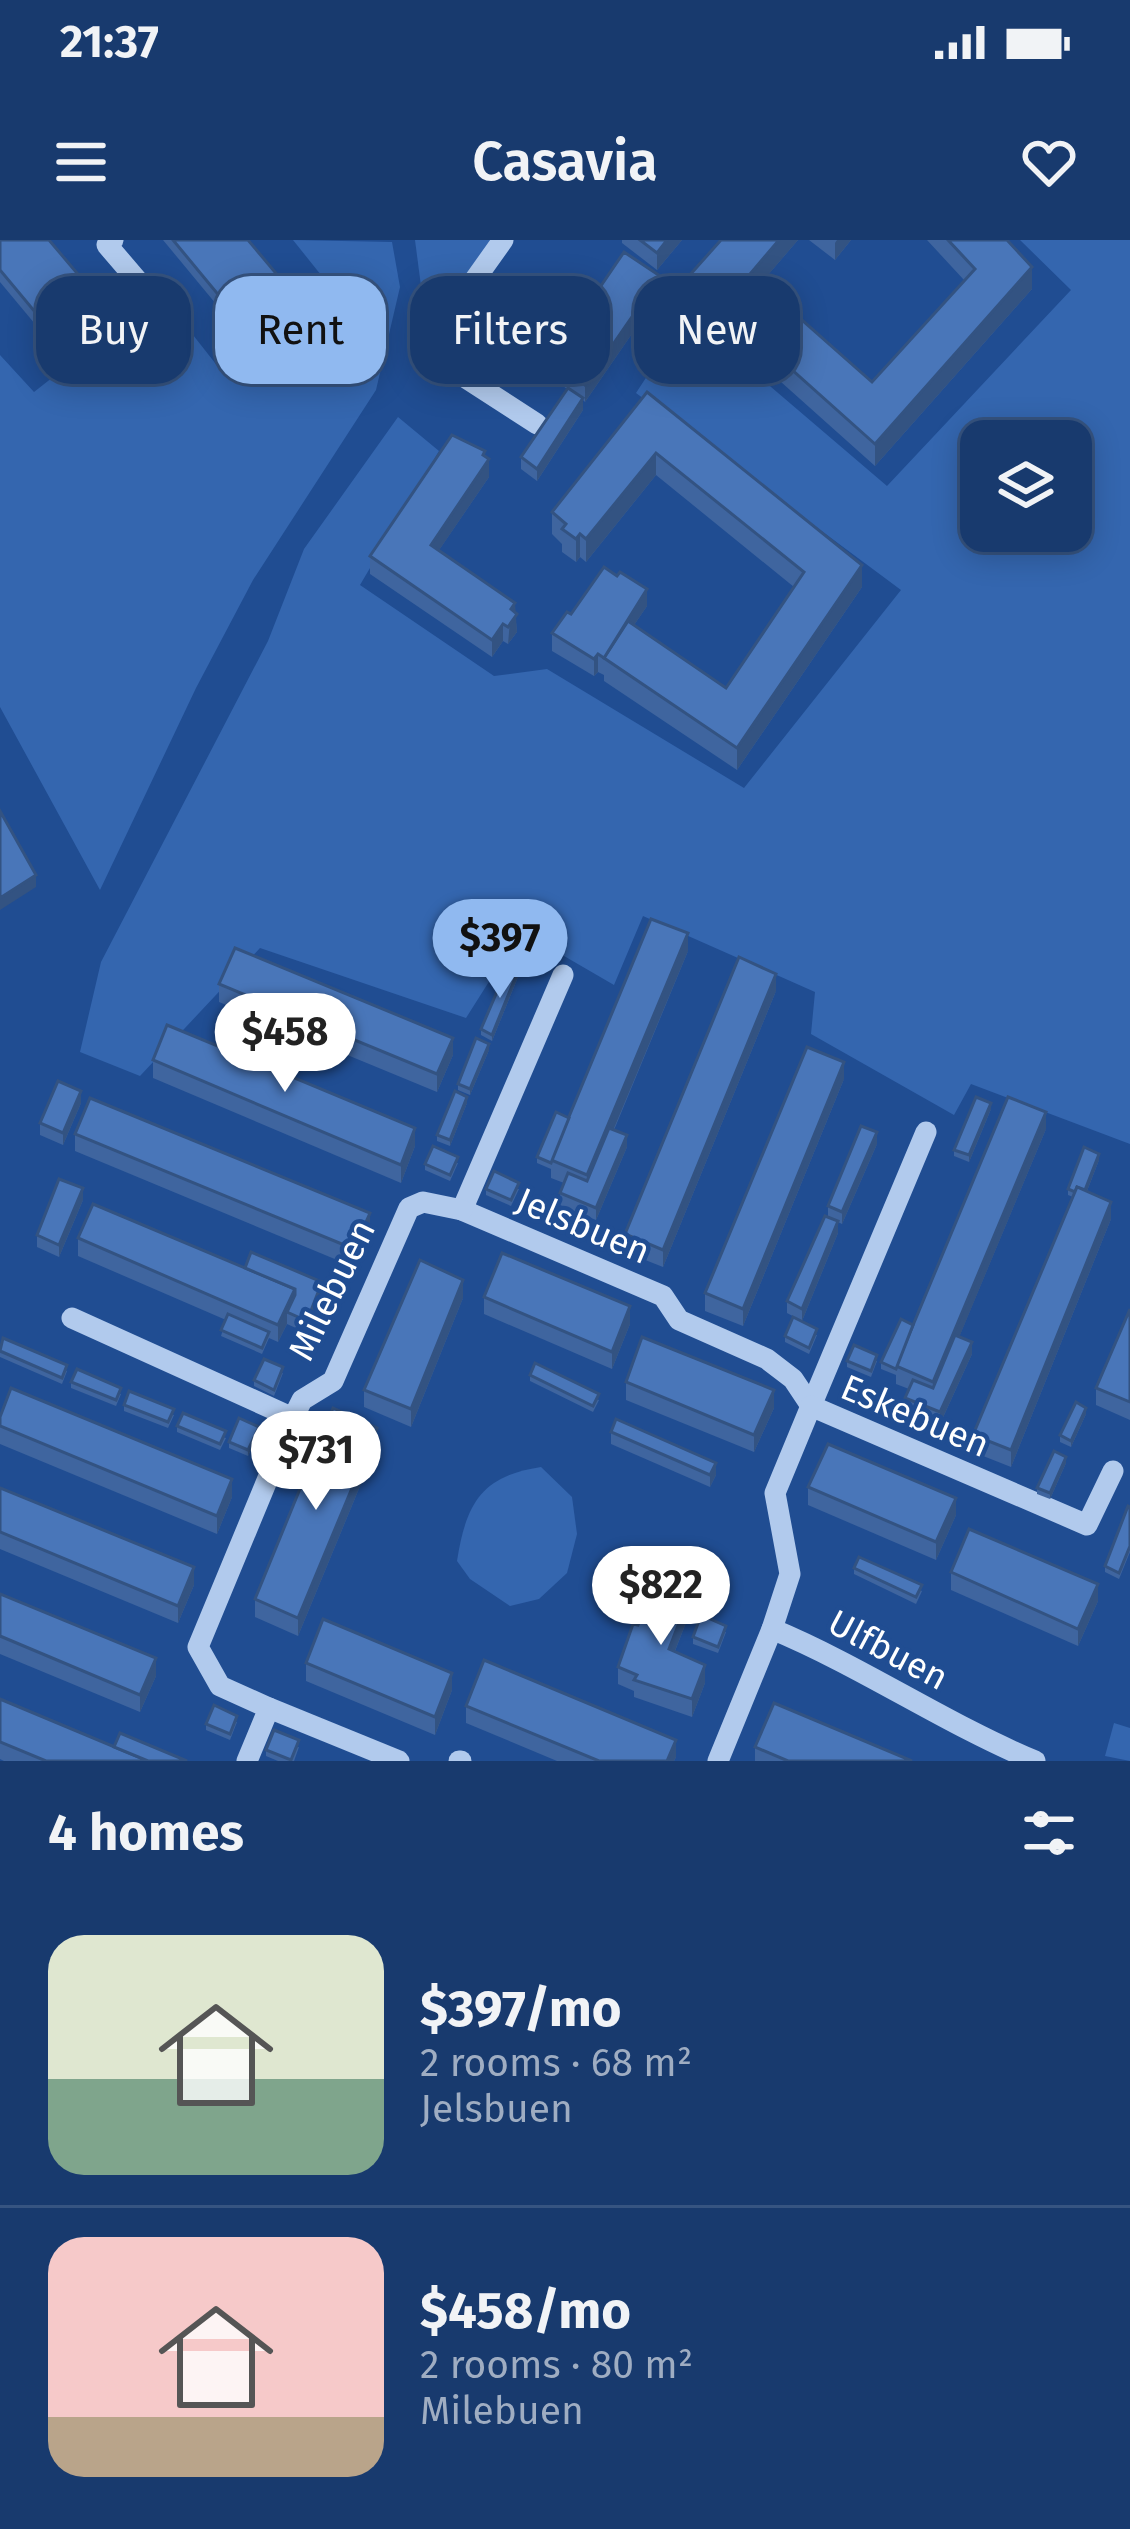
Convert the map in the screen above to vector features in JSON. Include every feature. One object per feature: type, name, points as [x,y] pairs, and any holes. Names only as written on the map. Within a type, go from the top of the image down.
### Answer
[{"type":"street","points":[[112,240],[107,244],[134,276]]},
{"type":"street","points":[[503,240],[424,351],[537,424]]},
{"type":"street","name":"Jelsbuen","points":[[563,975],[462,1210],[663,1296],[679,1320],[766,1358],[793,1379],[811,1406]]},
{"type":"street","points":[[811,1406],[926,1132]]},
{"type":"street","name":"Milebuen","points":[[293,1418],[302,1400],[333,1381],[409,1208],[423,1202],[462,1210]]},
{"type":"street","points":[[72,1318],[293,1418],[198,1647],[220,1686],[399,1761]]},
{"type":"street","name":"Eskebuen","points":[[772,1629],[790,1574],[776,1493],[811,1406],[1087,1525],[1113,1471]]},
{"type":"street","name":"Ulfbuen","points":[[718,1761],[772,1629],[819,1648],[990,1742],[1035,1761]]},
{"type":"street","points":[[247,1761],[269,1708]]},
{"type":"shaded area","points":[[293,240],[392,242],[400,287],[386,347],[386,276],[322,276]]},
{"type":"shaded area","points":[[415,240],[510,240],[481,276],[420,276]]},
{"type":"shaded area","points":[[1020,240],[1130,240],[1130,1144],[971,1084],[954,1115],[811,1034],[815,992],[643,916],[614,985],[521,931],[466,1018],[260,948],[140,1076],[80,1052],[101,962],[268,641],[304,549],[398,417],[439,451],[360,585],[494,676],[547,669],[744,788],[901,590],[636,393],[642,384],[768,384],[887,486],[1071,290]]},
{"type":"shaded area","points":[[191,332],[215,363],[215,384],[377,384],[253,580],[100,890],[0,707],[0,355],[34,392],[44,384],[191,384]]},
{"type":"shaded area","points":[[541,1467],[572,1497],[577,1534],[567,1573],[539,1599],[510,1606],[470,1579],[457,1561],[461,1541],[472,1509],[490,1486]]},
{"type":"shaded area","points":[[1114,1723],[1130,1728],[1130,1761],[1105,1756]]},
{"type":"building","points":[[0,240],[49,240],[79,276],[36,276],[36,313],[0,270]]},
{"type":"building","points":[[173,240],[248,240],[278,276],[215,276],[215,291]]},
{"type":"building","points":[[640,240],[667,240],[657,253]]},
{"type":"building","points":[[721,240],[779,240],[752,276],[689,276]]},
{"type":"building","points":[[948,240],[1007,240],[1032,267],[875,444],[800,377],[800,318],[872,382],[975,269]]},
{"type":"building","points":[[624,252],[660,276],[634,276],[634,314],[610,349],[610,276]]},
{"type":"building","points":[[568,388],[583,398],[537,469],[521,457]]},
{"type":"building","points":[[647,392],[862,565],[737,748],[604,658],[628,621],[726,688],[804,572],[656,453],[586,539],[580,534],[576,539],[562,529],[566,524],[552,512]]},
{"type":"building","points":[[452,435],[485,451],[489,459],[431,545],[515,603],[511,609],[517,614],[492,640],[370,556]]},
{"type":"building","points":[[604,567],[647,589],[604,658],[598,654],[594,659],[552,633]]},
{"type":"building","points":[[0,811],[36,875],[0,898]]},
{"type":"building","points":[[651,919],[688,933],[587,1175],[551,1160]]},
{"type":"building","points":[[235,948],[453,1038],[437,1074],[219,984]]},
{"type":"building","points":[[739,957],[776,974],[663,1250],[625,1234]]},
{"type":"building","points":[[508,966],[518,971],[492,1035],[481,1029]]},
{"type":"building","points":[[167,1025],[415,1128],[401,1165],[153,1060]]},
{"type":"building","points":[[476,1038],[489,1044],[470,1089],[458,1084]]},
{"type":"building","points":[[807,1047],[844,1062],[743,1309],[705,1293]]},
{"type":"building","points":[[58,1081],[81,1091],[63,1133],[40,1123]]},
{"type":"building","points":[[455,1091],[467,1097],[450,1140],[437,1135]]},
{"type":"building","points":[[976,1097],[991,1103],[969,1155],[954,1150]]},
{"type":"building","points":[[1008,1097],[1046,1112],[933,1382],[896,1366]]},
{"type":"building","points":[[90,1098],[370,1213],[354,1249],[75,1134]]},
{"type":"building","points":[[556,1112],[569,1118],[551,1163],[537,1157]]},
{"type":"building","points":[[861,1126],[877,1132],[842,1212],[828,1206]]},
{"type":"building","points":[[609,1128],[627,1135],[596,1208],[560,1193],[568,1173],[587,1181]]},
{"type":"building","points":[[433,1146],[458,1157],[450,1175],[425,1164]]},
{"type":"building","points":[[1084,1147],[1099,1154],[1085,1190],[1077,1187],[1075,1192],[1068,1189]]},
{"type":"building","points":[[494,1171],[519,1183],[511,1200],[486,1189]]},
{"type":"building","points":[[59,1179],[83,1188],[59,1245],[37,1235]]},
{"type":"building","points":[[1077,1187],[1111,1202],[1011,1450],[973,1435]]},
{"type":"building","points":[[93,1204],[295,1289],[278,1325],[78,1238]]},
{"type":"building","points":[[825,1216],[838,1221],[802,1309],[787,1301]]},
{"type":"building","points":[[251,1252],[322,1282],[307,1321],[287,1312],[295,1289],[245,1268]]},
{"type":"building","points":[[502,1253],[630,1306],[612,1352],[484,1297]]},
{"type":"building","points":[[420,1260],[463,1280],[411,1409],[364,1390]]},
{"type":"building","points":[[1130,1309],[1130,1402],[1096,1388]]},
{"type":"building","points":[[228,1314],[269,1332],[262,1348],[221,1330]]},
{"type":"building","points":[[793,1317],[817,1329],[809,1348],[785,1336]]},
{"type":"building","points":[[901,1319],[913,1325],[896,1369],[881,1362]]},
{"type":"building","points":[[955,1335],[972,1342],[940,1412],[905,1398],[913,1380],[933,1388]]},
{"type":"building","points":[[642,1337],[774,1390],[754,1435],[626,1382]]},
{"type":"building","points":[[3,1338],[67,1365],[62,1378],[0,1351]]},
{"type":"building","points":[[854,1345],[877,1355],[871,1371],[847,1361]]},
{"type":"building","points":[[264,1359],[283,1367],[274,1390],[254,1380]]},
{"type":"building","points":[[535,1363],[599,1394],[593,1406],[530,1375]]},
{"type":"building","points":[[77,1369],[121,1388],[116,1400],[71,1382]]},
{"type":"building","points":[[11,1388],[232,1479],[217,1516],[0,1426]]},
{"type":"building","points":[[129,1391],[174,1409],[168,1422],[124,1405]]},
{"type":"building","points":[[1076,1402],[1086,1408],[1071,1441],[1060,1435]]},
{"type":"building","points":[[333,1408],[377,1428],[298,1618],[255,1599]]},
{"type":"building","points":[[183,1413],[226,1431],[220,1444],[177,1426]]},
{"type":"building","points":[[239,1418],[259,1427],[248,1450],[229,1442]]},
{"type":"building","points":[[616,1419],[716,1463],[710,1475],[611,1432]]},
{"type":"building","points":[[828,1444],[956,1498],[936,1542],[808,1487]]},
{"type":"building","points":[[1054,1451],[1066,1457],[1050,1493],[1037,1488]]},
{"type":"building","points":[[0,1488],[194,1567],[178,1606],[0,1532]]},
{"type":"building","points":[[1128,1506],[1130,1546],[1119,1573],[1105,1566]]},
{"type":"building","points":[[969,1529],[1098,1584],[1078,1629],[951,1572]]},
{"type":"building","points":[[859,1557],[922,1585],[916,1597],[854,1568]]},
{"type":"building","points":[[654,1587],[687,1602],[669,1649],[705,1665],[692,1699],[634,1680],[637,1675],[618,1667],[633,1624],[638,1625]]},
{"type":"building","points":[[0,1594],[156,1658],[140,1695],[0,1636]]},
{"type":"building","points":[[701,1615],[726,1626],[718,1647],[693,1637]]},
{"type":"building","points":[[323,1619],[452,1673],[435,1717],[306,1663]]},
{"type":"building","points":[[484,1660],[676,1740],[667,1761],[599,1761],[466,1706]]},
{"type":"building","points":[[0,1699],[148,1761],[46,1761],[0,1742]]},
{"type":"building","points":[[774,1703],[912,1761],[788,1761],[755,1747]]},
{"type":"building","points":[[214,1705],[237,1716],[230,1734],[206,1724]]},
{"type":"building","points":[[274,1730],[299,1740],[291,1760],[266,1750]]},
{"type":"building","points":[[120,1733],[187,1761],[148,1761],[114,1747]]}]
